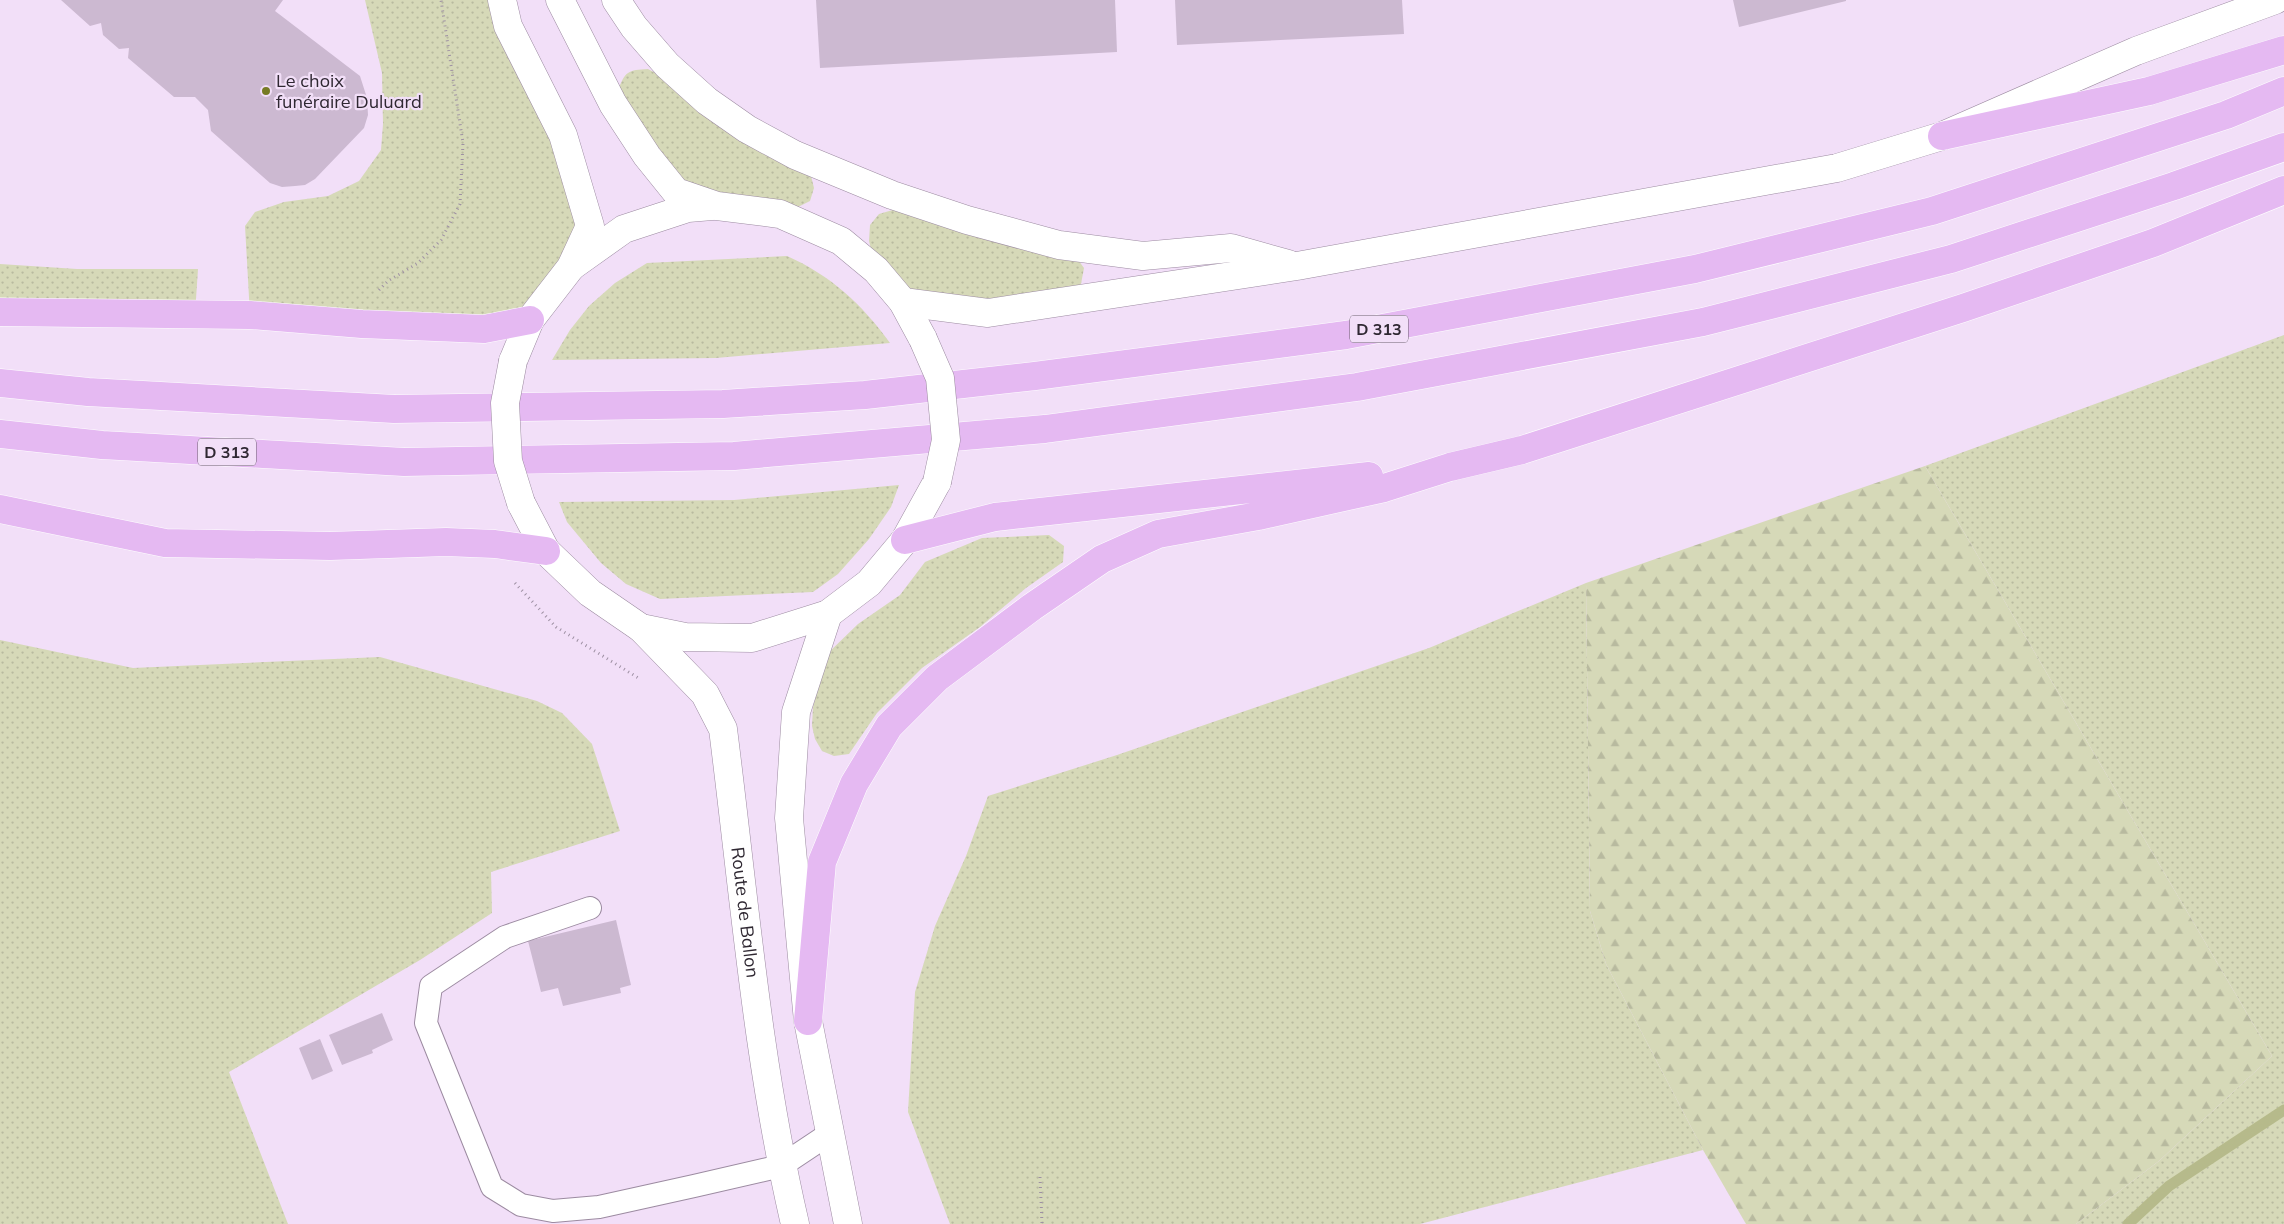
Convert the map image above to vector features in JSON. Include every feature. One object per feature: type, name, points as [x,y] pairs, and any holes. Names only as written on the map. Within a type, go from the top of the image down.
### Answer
[{"type":"highway","points":[[1942,136],[2149,91],[2284,50]]},
{"type":"highway","name":"D 313","points":[[0,383],[88,392],[402,409],[724,404],[865,395],[1034,376],[1346,335],[1695,269],[1932,211],[2226,115],[2284,91]]},
{"type":"highway","name":"D 313","points":[[0,434],[102,445],[404,462],[734,456],[1045,429],[1356,387],[1703,322],[1951,259],[2174,186],[2284,147]]},
{"type":"highway","points":[[808,1021],[822,862],[854,784],[889,726],[937,678],[1032,606],[1102,559],[1158,534],[1258,516],[1384,488],[1450,467],[1522,450],[2154,243],[2284,190]]},
{"type":"highway","points":[[0,312],[250,316],[362,324],[484,329],[530,320]]},
{"type":"highway","points":[[905,540],[995,517],[1450,467]]},
{"type":"highway","points":[[0,509],[165,543],[330,546],[446,542],[496,544],[546,551]]},
{"type":"main road","points":[[502,0],[508,26],[563,135],[590,226],[571,267],[530,320],[513,361],[505,404],[508,461],[521,503],[546,551],[590,593],[641,628],[684,637],[752,638],[828,614],[869,583],[905,540],[938,482],[946,440],[940,378],[923,339],[903,302],[876,270],[841,241],[780,214],[716,206],[688,208],[624,229],[571,267]]},
{"type":"main road","points":[[560,0],[613,104],[647,156],[676,192],[716,206]]},
{"type":"main road","points":[[616,0],[634,27],[667,65],[707,101],[747,128],[795,155],[892,195],[967,220],[1059,245],[1143,256],[1231,248],[1297,266]]},
{"type":"main road","points":[[903,302],[988,313],[1297,266],[1837,168],[1942,136],[2136,51],[2275,0]]},
{"type":"main road","points":[[828,614],[796,712],[789,818],[808,1021],[848,1224]]},
{"type":"main road","name":"Route de Ballon","points":[[641,628],[705,694],[723,729],[753,997],[781,1166],[795,1224]]},
{"type":"lane","points":[[590,908],[505,936],[431,986],[426,1024],[492,1187],[521,1204],[553,1211],[599,1207],[781,1166],[829,1134]]},
{"type":"path","points":[[362,324],[364,304],[388,281],[418,263],[441,240],[460,204],[464,143],[442,0]]},
{"type":"path","points":[[496,544],[508,575],[556,627],[646,683]]},
{"type":"path","points":[[1040,1177],[1042,1224]]},
{"type":"green space","points":[[365,0],[502,0],[590,226],[530,320],[250,315],[245,226],[255,212],[284,202],[328,196],[359,181],[381,150],[383,124],[382,73]]},
{"type":"green space","points":[[648,69],[707,101],[810,172],[814,188],[810,201],[794,209],[676,192],[618,91],[628,73]]},
{"type":"green space","points":[[896,209],[1076,257],[1084,268],[1081,284],[1071,292],[1037,306],[903,302],[876,270],[869,241],[870,225],[879,214]]},
{"type":"green space","points":[[787,256],[817,272],[844,292],[868,316],[890,343],[716,358],[552,360],[570,330],[589,306],[615,283],[647,263]]},
{"type":"green space","points":[[0,264],[77,269],[198,269],[195,314],[0,312]]},
{"type":"green space","points":[[2284,335],[2284,1224],[2076,1224],[2159,1161],[2272,1056],[1925,466]]},
{"type":"green space","points":[[1925,466],[2272,1056],[2159,1161],[2076,1224],[1746,1224],[1703,1150],[1606,964],[1590,911],[1586,583]]},
{"type":"green space","points":[[899,485],[891,507],[869,539],[838,574],[813,592],[660,599],[626,584],[601,563],[567,522],[559,502],[734,500]]},
{"type":"green space","points":[[1049,535],[1064,546],[1063,562],[1026,588],[980,627],[922,668],[877,713],[849,754],[834,756],[822,751],[815,739],[812,726],[813,707],[826,655],[858,624],[900,595],[925,562],[982,538]]},
{"type":"green space","points":[[1586,583],[1590,911],[1606,964],[1703,1150],[1420,1224],[950,1224],[908,1112],[915,992],[935,926],[966,856],[988,796],[1117,755],[1429,648]]},
{"type":"green space","points":[[0,640],[133,668],[380,657],[537,701],[562,713],[592,744],[620,831],[491,872],[492,913],[420,960],[229,1072],[288,1224],[0,1224]]},
{"type":"building","name":"Le choix funéraire Duluard","points":[[61,0],[283,0],[275,11],[360,76],[367,98],[368,115],[364,128],[315,179],[305,185],[282,187],[270,183],[211,131],[208,110],[195,97],[174,97],[128,58],[129,48],[119,49],[103,35],[101,23],[90,26]]},
{"type":"building","points":[[816,0],[1115,0],[1117,52],[820,68]]},
{"type":"building","points":[[1175,0],[1402,0],[1404,34],[1177,45]]},
{"type":"building","points":[[1733,0],[1846,0],[1846,1],[1739,27]]},
{"type":"building","points":[[616,920],[631,985],[620,988],[621,993],[563,1006],[558,988],[541,992],[528,941]]},
{"type":"building","points":[[382,1013],[393,1040],[372,1050],[373,1053],[342,1065],[329,1035]]},
{"type":"building","points":[[320,1039],[333,1071],[312,1080],[299,1048]]},
{"type":"waterway","points":[[2128,1224],[2169,1186],[2284,1110]]},
{"type":"place","name":"Le choix funéraire Duluard","points":[[266,91]]}]
